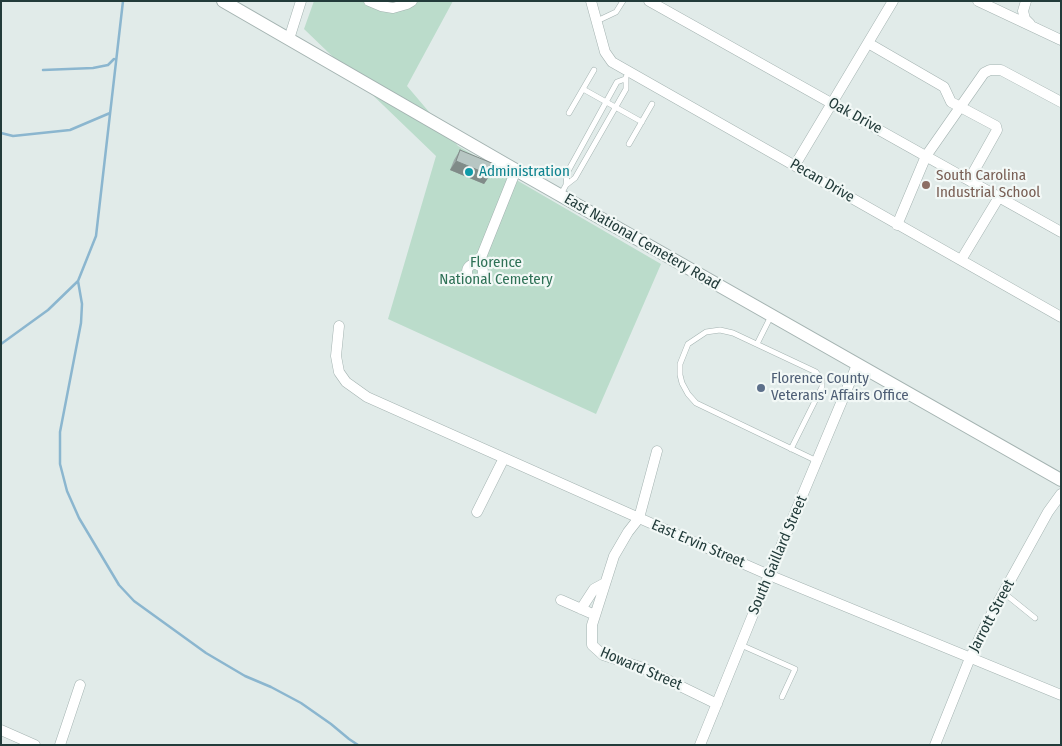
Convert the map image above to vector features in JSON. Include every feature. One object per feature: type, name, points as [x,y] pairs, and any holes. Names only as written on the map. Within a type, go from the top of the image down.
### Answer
[{"type":"street","name":"East National Cemetery Road","points":[[224,1],[516,170],[563,190],[771,316],[1061,480]]},
{"type":"street","points":[[289,39],[301,1]]},
{"type":"street","points":[[369,1],[393,8],[412,1]]},
{"type":"street","name":"Pecan Drive","points":[[591,1],[608,57],[627,76],[795,165],[1061,317]]},
{"type":"street","name":"Oak Drive","points":[[649,1],[1061,232]]},
{"type":"street","points":[[795,165],[893,1]]},
{"type":"street","points":[[978,1],[1061,40]]},
{"type":"street","points":[[1026,1],[1023,11],[1025,19],[1031,25]]},
{"type":"street","points":[[868,43],[944,87],[951,102],[996,126],[997,130],[969,180]]},
{"type":"street","points":[[897,225],[926,156],[984,73],[990,70],[1001,70],[1061,102]]},
{"type":"street","points":[[478,265],[516,170]]},
{"type":"street","points":[[962,260],[999,197]]},
{"type":"street","name":"East Ervin Street","points":[[339,326],[337,365],[343,379],[367,397],[769,574],[1061,695]]},
{"type":"street","name":"South Gaillard Street","points":[[703,744],[769,574],[818,462],[857,365]]},
{"type":"street","name":"Howard Street","points":[[657,451],[639,518],[624,537],[614,556],[595,615],[590,638],[592,646],[603,655],[643,668],[717,704]]},
{"type":"street","points":[[477,512],[504,458]]},
{"type":"street","name":"Jarrott Street","points":[[935,745],[985,626],[1048,512],[1061,494]]},
{"type":"street","points":[[581,609],[594,589],[606,583]]},
{"type":"street","points":[[560,600],[595,615]]},
{"type":"street","points":[[60,745],[80,684]]},
{"type":"street","points":[[1,730],[35,745]]},
{"type":"lane","points":[[596,21],[616,12],[623,1]]},
{"type":"lane","points":[[569,113],[594,70]]},
{"type":"lane","points":[[563,190],[567,173],[617,82],[627,76]]},
{"type":"lane","points":[[563,190],[575,178],[616,108],[626,89],[627,76]]},
{"type":"lane","points":[[583,90],[642,122]]},
{"type":"lane","points":[[630,144],[652,104]]},
{"type":"lane","points":[[757,344],[771,316]]},
{"type":"lane","points":[[792,449],[822,387],[822,380],[816,372],[733,333],[720,330],[706,332],[688,344],[680,364],[682,383],[696,403],[818,462]]},
{"type":"lane","points":[[1004,593],[1035,618]]},
{"type":"lane","points":[[741,645],[795,669],[782,698]]},
{"type":"green space","name":"Florence National Cemetery","points":[[314,1],[453,1],[407,86],[458,146],[661,264],[596,414],[388,319],[436,156],[304,29]]},
{"type":"building","points":[[460,150],[494,164],[490,175],[456,161]]},
{"type":"waterway","points":[[1,344],[48,310],[78,281],[96,236],[123,1]]},
{"type":"waterway","points":[[43,70],[93,68],[108,65],[114,59]]},
{"type":"waterway","points":[[1,133],[13,136],[70,130],[110,113]]},
{"type":"waterway","points":[[78,281],[82,304],[81,323],[60,432],[60,464],[67,491],[79,518],[119,585],[134,601],[206,653],[245,676],[301,703],[358,745]]},
{"type":"place","name":"Administration","points":[[469,172]]},
{"type":"place","name":"South Carolina Industrial School","points":[[926,185]]},
{"type":"place","name":"Florence County Veterans' Affairs Office","points":[[761,388]]}]
